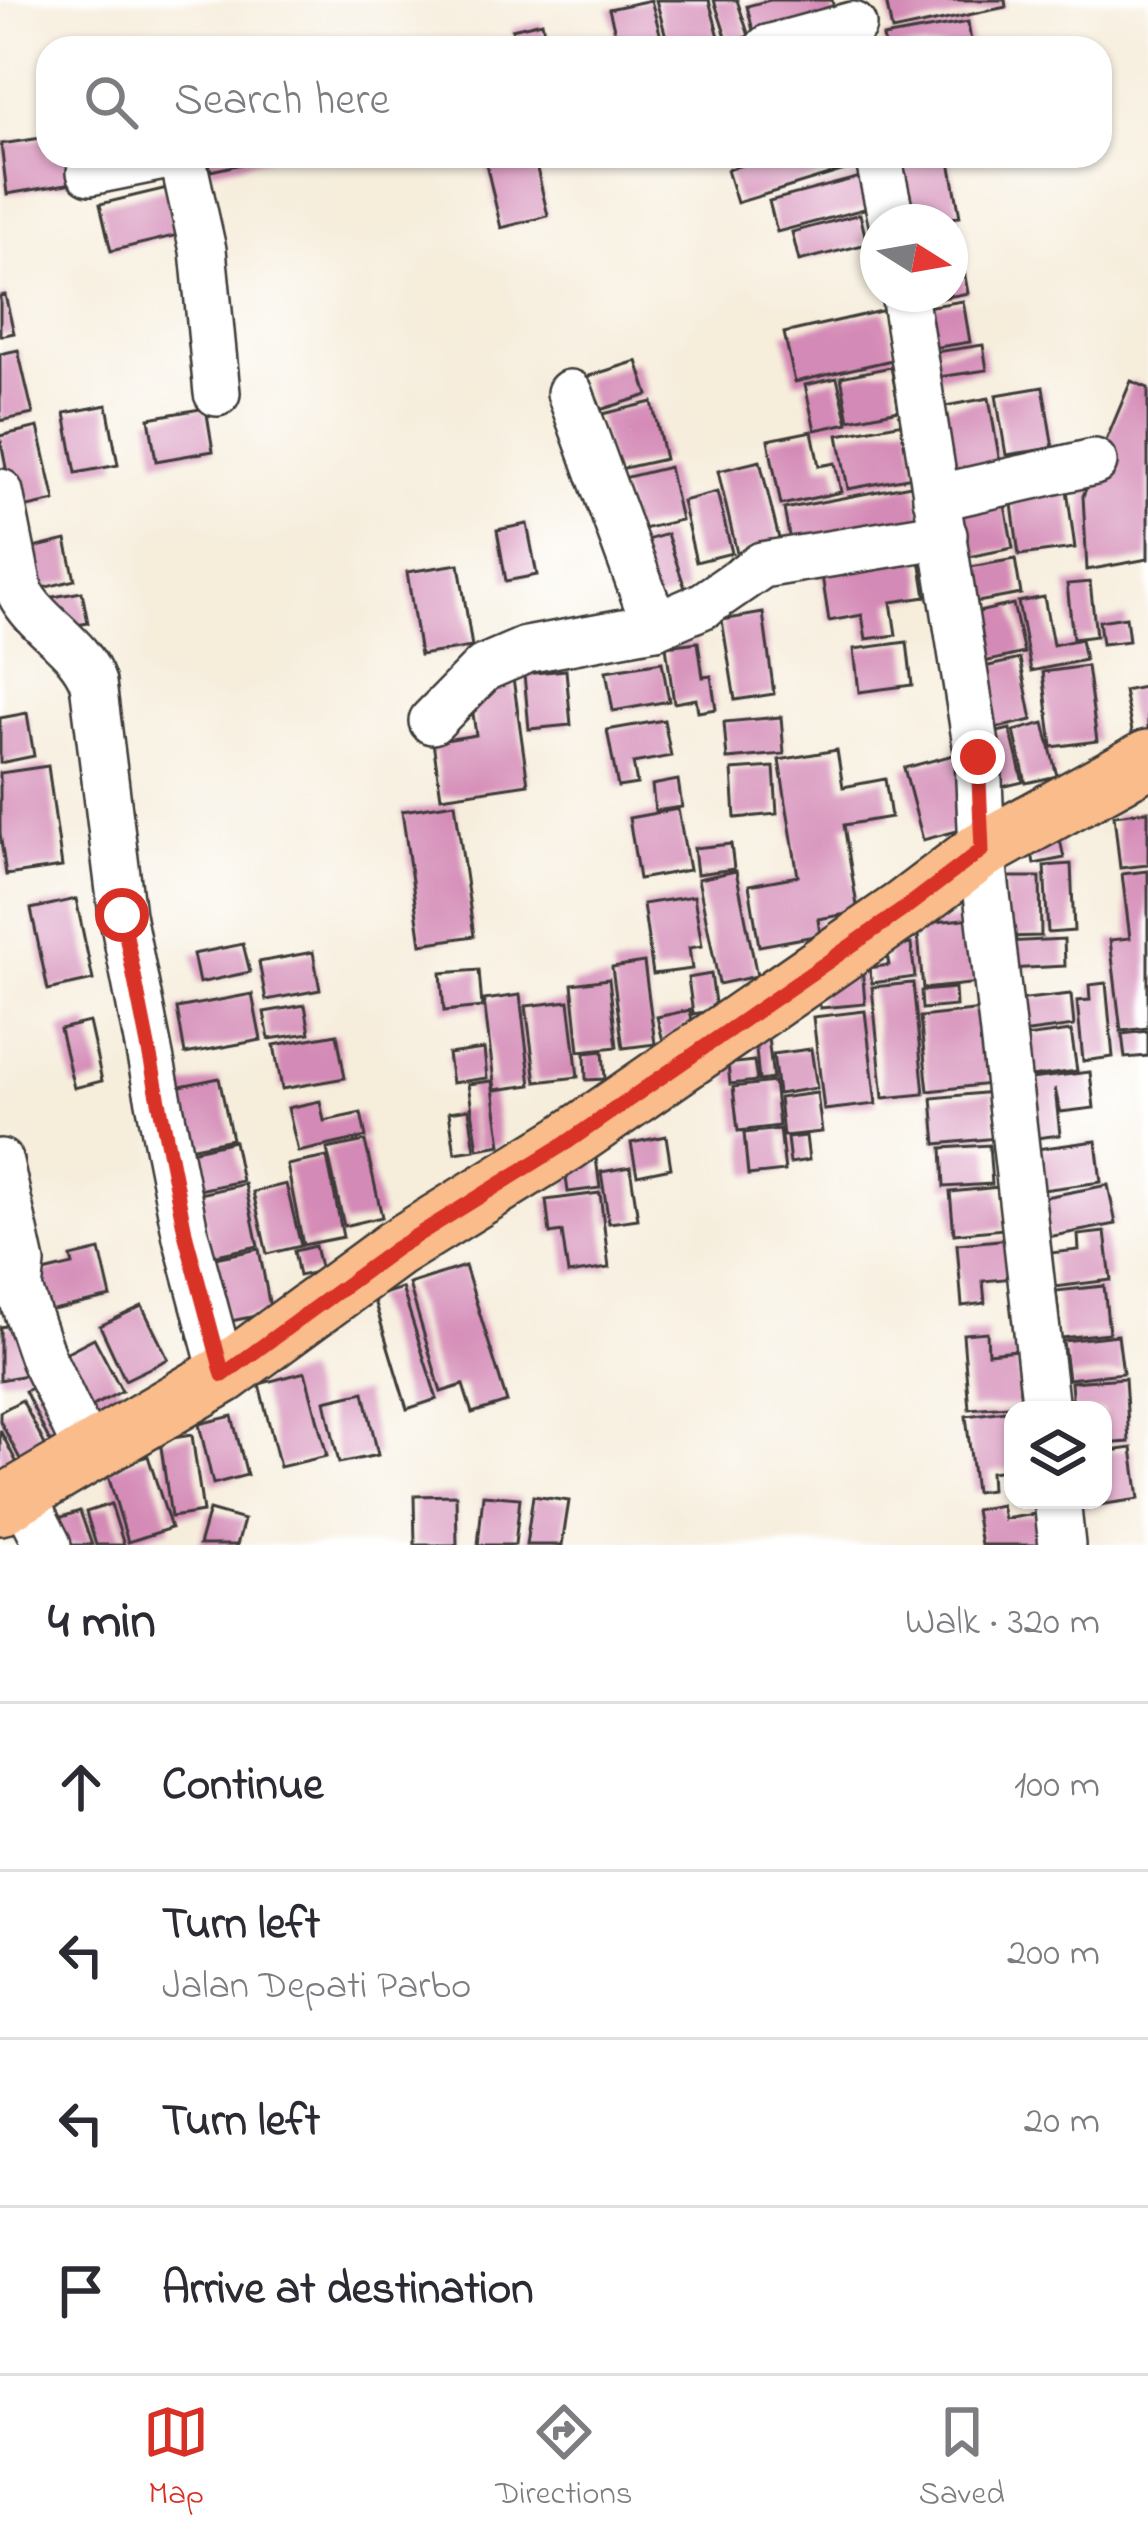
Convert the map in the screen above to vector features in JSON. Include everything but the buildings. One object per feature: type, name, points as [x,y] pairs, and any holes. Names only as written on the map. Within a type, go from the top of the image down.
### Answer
[{"type":"main road","points":[[11,1499],[223,1375],[395,1249],[566,1143],[982,850],[1148,759]]},
{"type":"street","points":[[810,36],[852,24]]},
{"type":"street","points":[[90,172],[110,168]]},
{"type":"street","points":[[185,168],[202,250],[218,393]]},
{"type":"street","points":[[881,168],[888,204]]},
{"type":"street","points":[[907,312],[978,757],[982,850],[1045,1401]]},
{"type":"street","points":[[570,393],[655,626]]},
{"type":"street","points":[[432,721],[484,668],[526,650],[655,626],[704,604],[762,565],[940,517],[1094,462]]},
{"type":"street","points":[[0,492],[7,564],[20,593],[21,625],[80,660],[92,683],[122,915],[186,1237],[223,1375]]},
{"type":"street","points":[[0,1162],[22,1263],[19,1288],[43,1358],[88,1453]]},
{"type":"street","points":[[11,1499],[47,1545]]},
{"type":"street","points":[[1058,1509],[1062,1545]]},
{"type":"route","points":[[122,915],[186,1237],[223,1375],[395,1249],[566,1143],[982,850],[978,757]]}]
